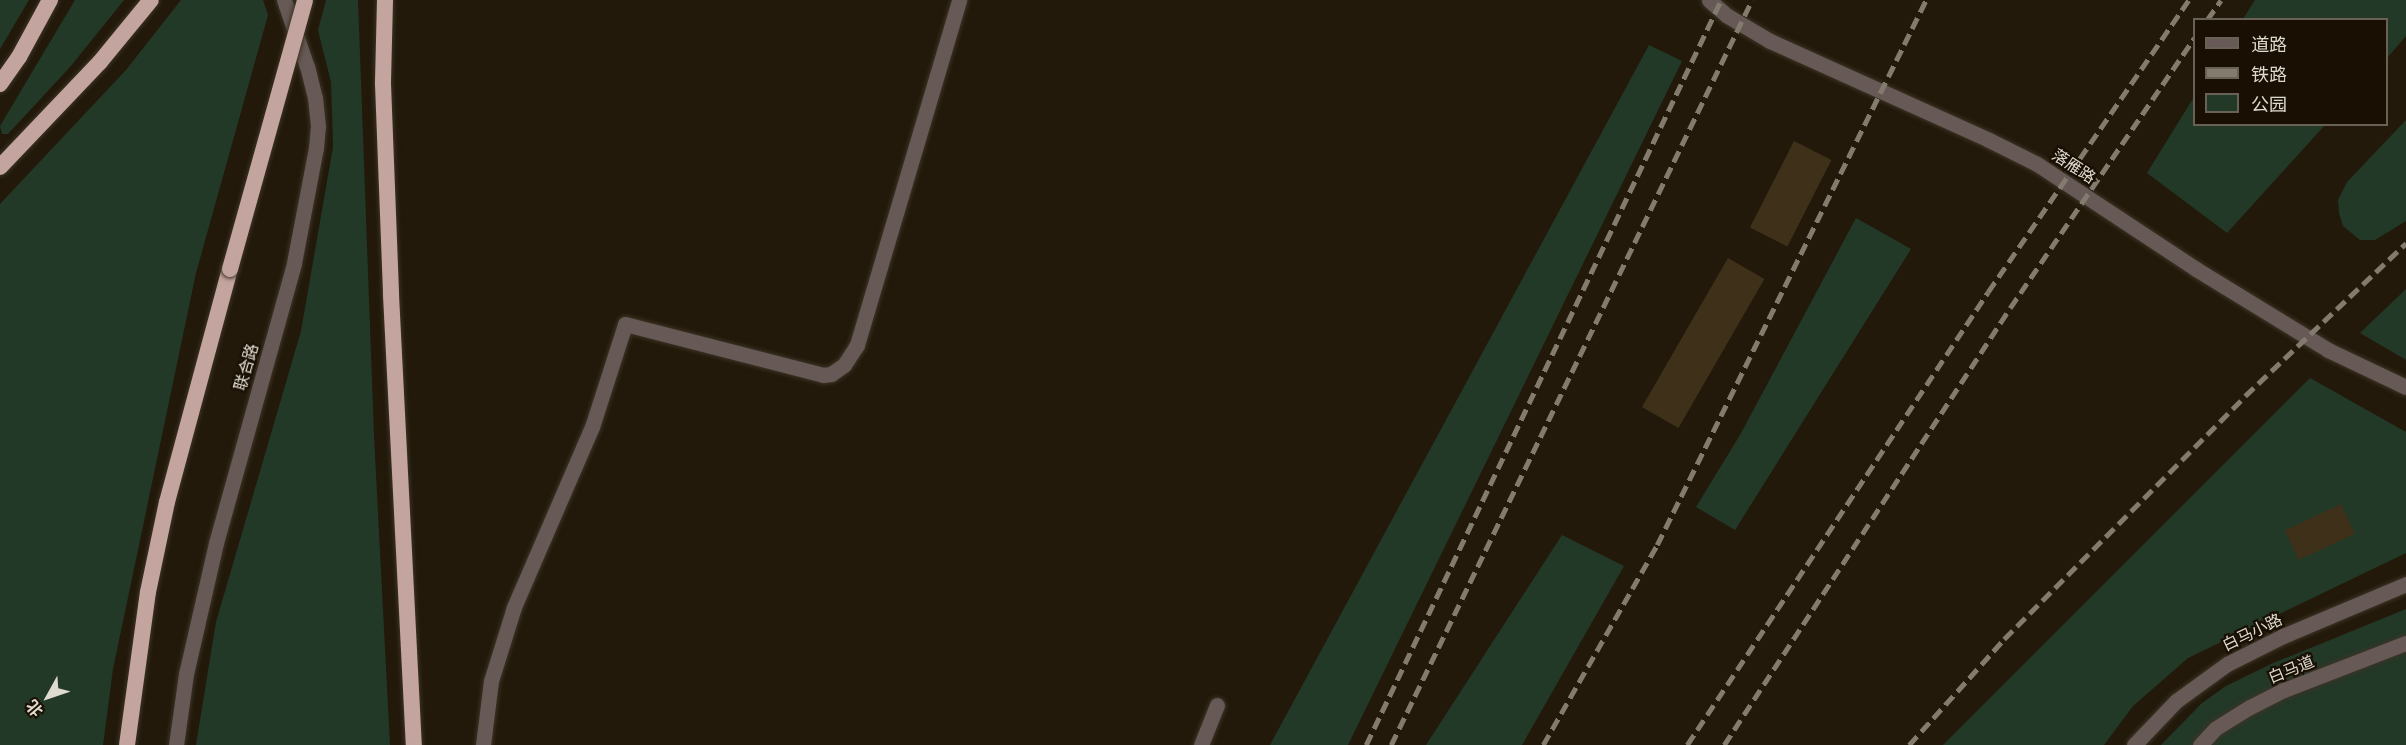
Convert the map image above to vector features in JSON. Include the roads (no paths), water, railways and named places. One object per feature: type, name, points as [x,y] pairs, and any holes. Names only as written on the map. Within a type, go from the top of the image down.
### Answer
[{"type":"highway","points":[[0,84],[19,57],[50,0]]},
{"type":"highway","points":[[0,167],[99,62],[151,0]]},
{"type":"highway","points":[[127,745],[148,592],[167,502],[305,0]]},
{"type":"highway","points":[[385,0],[383,84],[391,295],[414,745]]},
{"type":"street","name":"联合路","points":[[176,745],[186,674],[213,554],[294,263],[316,148],[318,126],[315,98],[307,66],[284,0]]},
{"type":"street","points":[[483,745],[491,681],[514,607],[592,427],[625,324],[823,375],[844,365],[857,345],[958,0]]},
{"type":"street","name":"落雁路","points":[[1709,0],[1726,15],[1770,41],[2037,164],[2196,269],[2328,350],[2406,387]]},
{"type":"street","name":"白马小路","points":[[2134,745],[2176,701],[2227,664],[2283,636],[2406,584]]},
{"type":"street","name":"白马道","points":[[2200,745],[2216,728],[2284,690],[2406,643]]},
{"type":"street","points":[[1201,745],[1217,705]]},
{"type":"railway","points":[[1366,745],[1721,0]]},
{"type":"railway","points":[[1391,745],[1752,0]]},
{"type":"railway","points":[[1543,745],[1657,545],[1926,0]]},
{"type":"railway","points":[[1687,745],[1988,292],[2189,0]]},
{"type":"railway","points":[[2208,18],[2221,0]]},
{"type":"railway","points":[[1724,745],[2010,308],[2193,39]]},
{"type":"railway","points":[[1909,745],[2004,639],[2245,396],[2406,243]]}]
